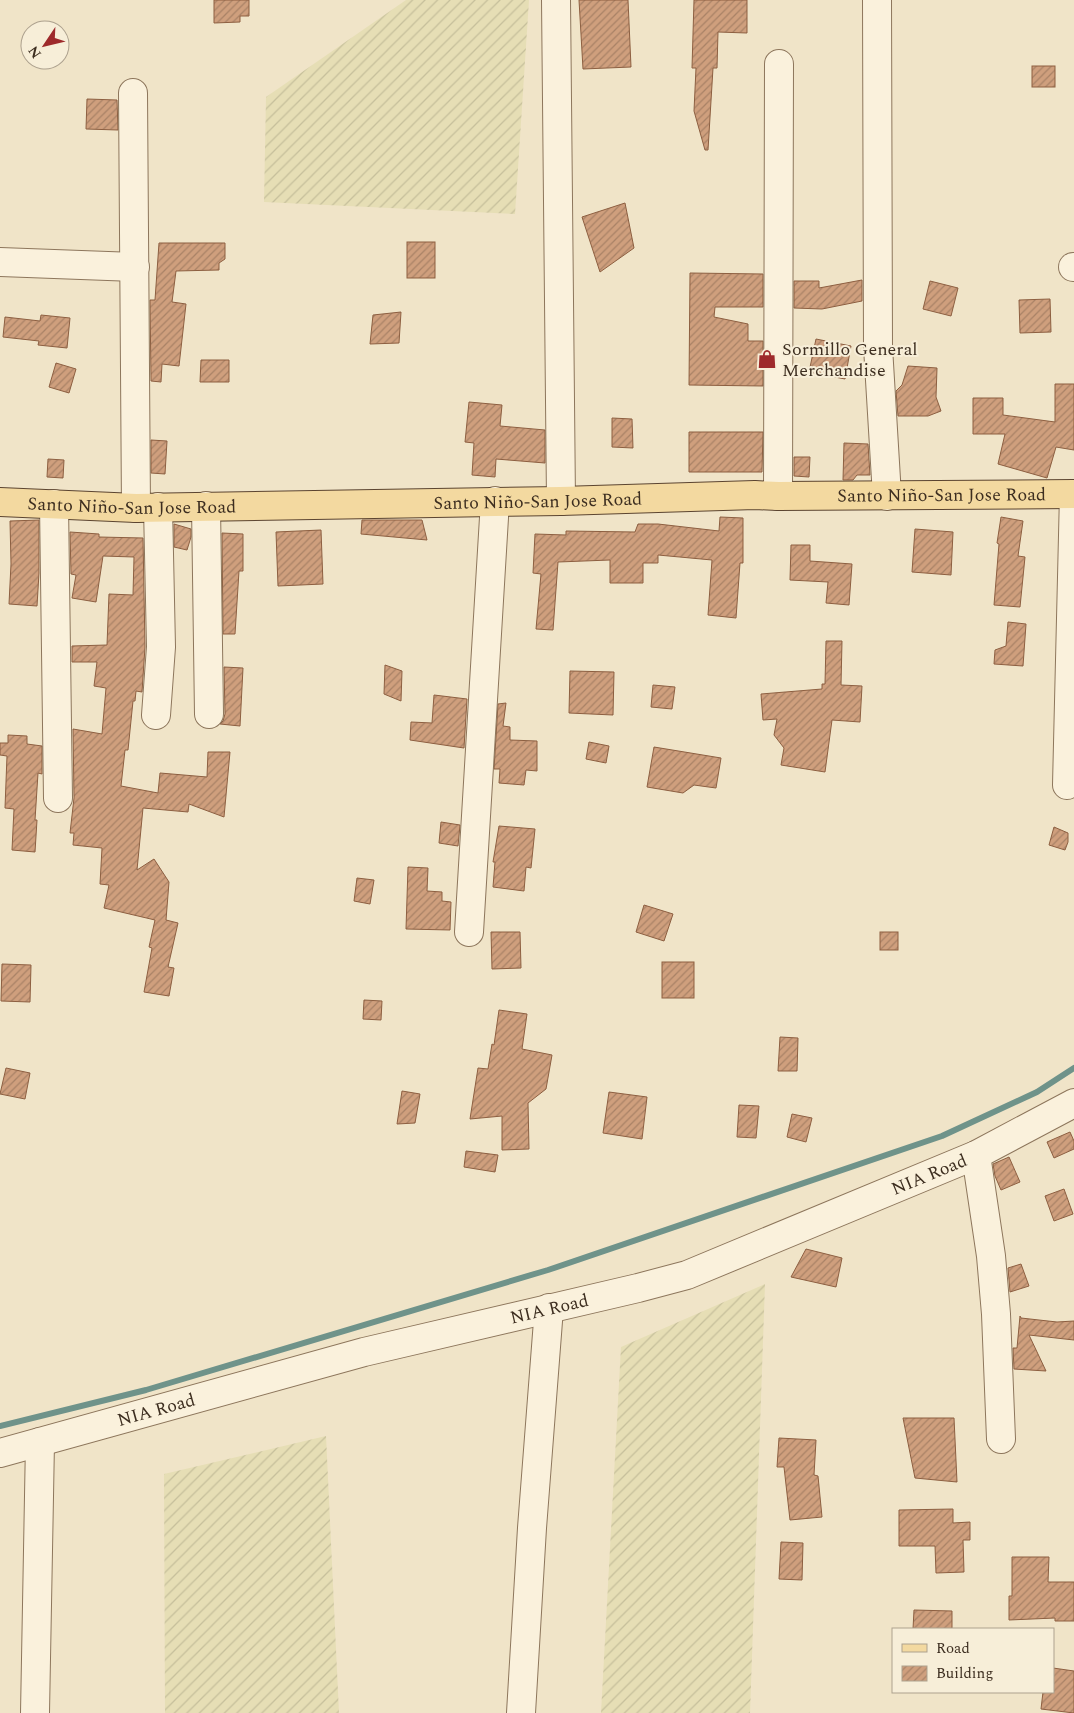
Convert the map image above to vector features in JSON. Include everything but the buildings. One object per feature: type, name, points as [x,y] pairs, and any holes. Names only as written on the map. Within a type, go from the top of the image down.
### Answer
[{"type":"main road","name":"Santo Niño-San Jose Road","points":[[0,502],[147,508],[561,501],[755,495],[1074,494]]},
{"type":"street","points":[[556,0],[561,501]]},
{"type":"street","points":[[877,0],[878,338],[888,496]]},
{"type":"street","points":[[778,496],[779,64]]},
{"type":"street","points":[[133,93],[135,267],[147,508],[161,647],[156,714]]},
{"type":"street","points":[[0,262],[135,267]]},
{"type":"street","points":[[1067,786],[1074,494]]},
{"type":"street","points":[[469,932],[495,501]]},
{"type":"street","points":[[54,504],[58,798]]},
{"type":"street","points":[[206,506],[209,714]]},
{"type":"street","name":"NIA Road","points":[[0,1453],[364,1352],[686,1275],[976,1155],[1074,1103]]},
{"type":"street","points":[[976,1155],[985,1205],[992,1266],[996,1314],[1001,1439]]},
{"type":"street","points":[[521,1713],[532,1528],[549,1308]]},
{"type":"street","points":[[34,1713],[40,1442]]},
{"type":"shaded area","points":[[406,0],[529,0],[515,214],[264,202],[266,97]]},
{"type":"shaded area","points":[[765,1284],[750,1713],[601,1713],[621,1347]]},
{"type":"shaded area","points":[[326,1436],[339,1713],[165,1713],[164,1474]]},
{"type":"waterway","points":[[0,1426],[146,1390],[548,1270],[942,1136],[1037,1092],[1074,1068]]},
{"type":"place","name":"Sormillo General Merchandise","points":[[767,359]]}]
